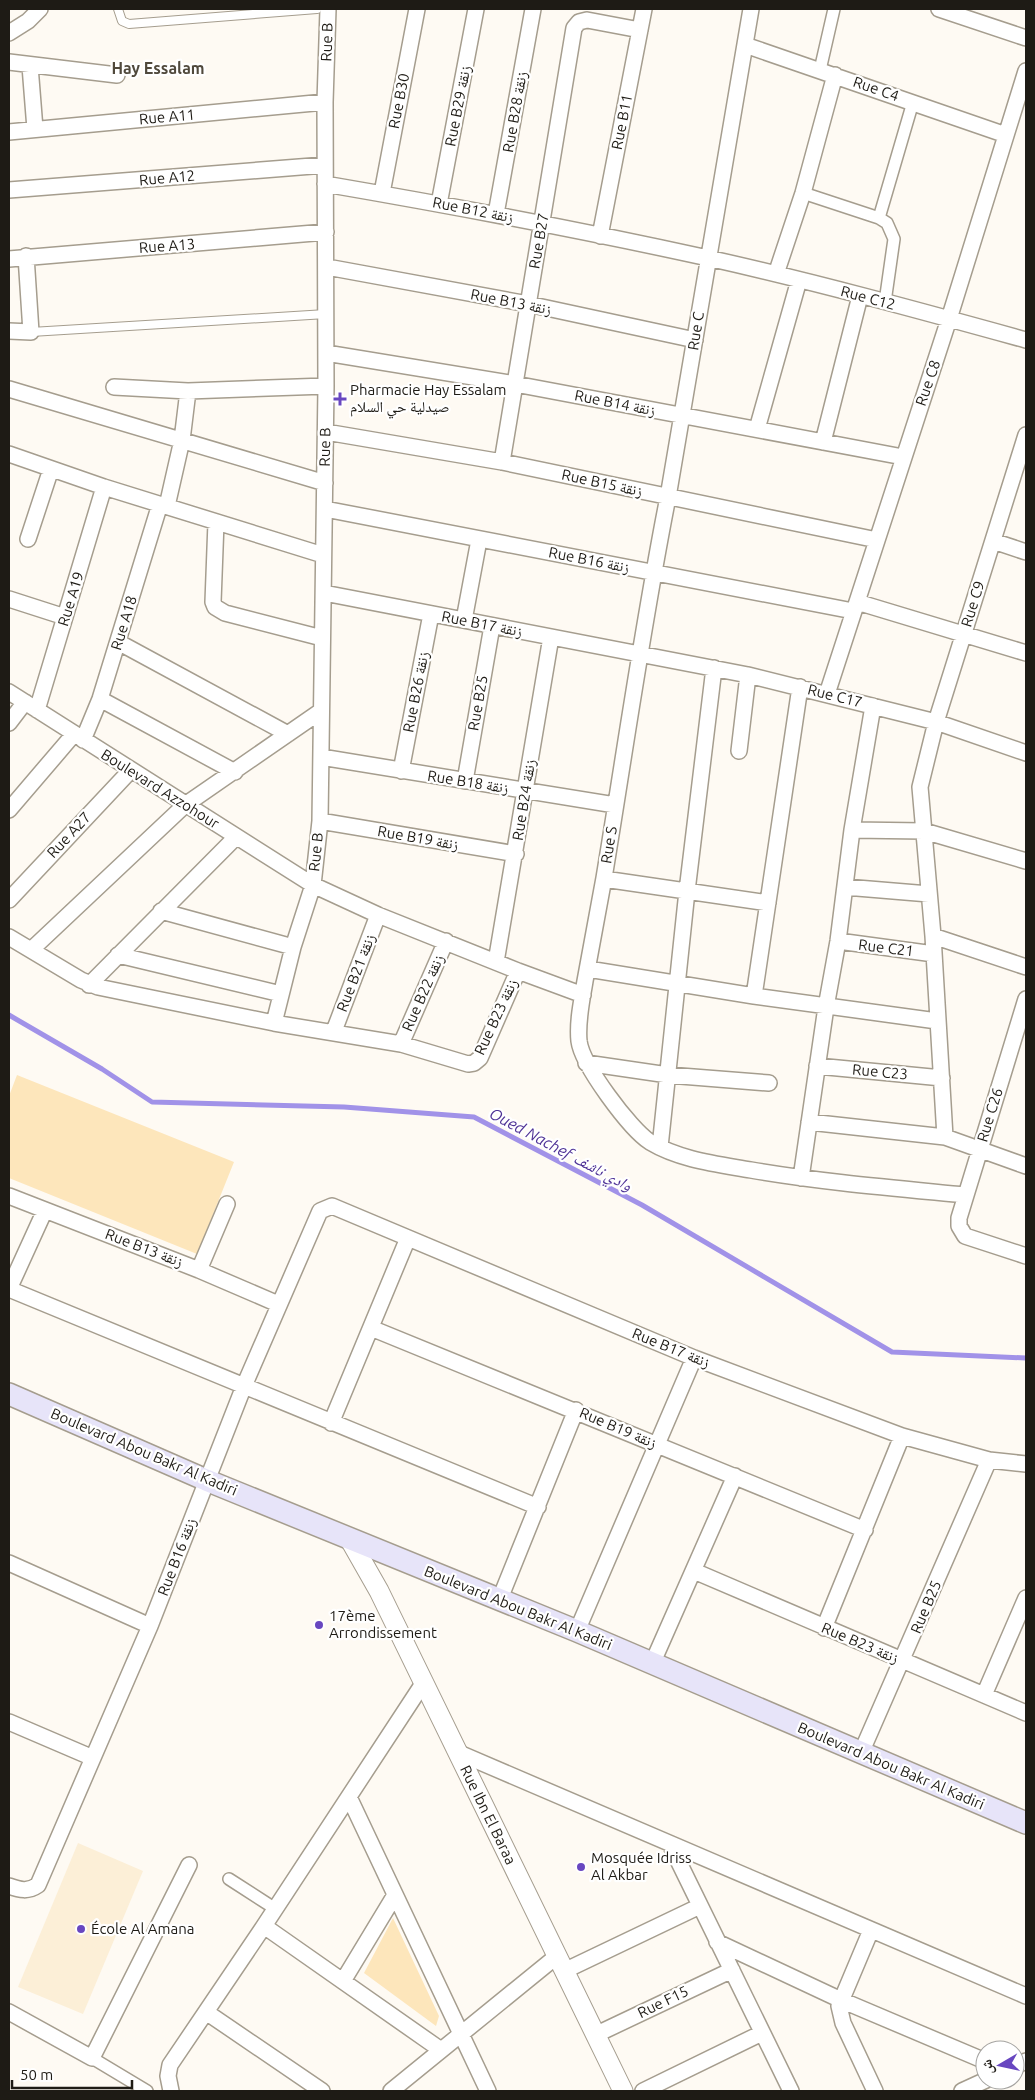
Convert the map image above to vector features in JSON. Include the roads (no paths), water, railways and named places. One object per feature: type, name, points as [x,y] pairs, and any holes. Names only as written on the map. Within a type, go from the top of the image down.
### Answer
[{"type":"main road","name":"Boulevard Abou Bakr Al Kadiri","points":[[9,1394],[206,1480],[350,1540],[578,1631],[1026,1823]]},
{"type":"street","points":[[9,33],[28,21],[40,9]]},
{"type":"street","name":"Rue B","points":[[274,1022],[293,947],[313,885],[320,821],[326,432],[325,102],[328,9]]},
{"type":"street","name":"Rue B30","points":[[382,194],[417,9]]},
{"type":"street","name":"Rue B29 زنقة","points":[[439,204],[476,9]]},
{"type":"street","name":"Rue B28 زنقة","points":[[496,214],[533,9]]},
{"type":"street","name":"Rue B11","points":[[600,236],[644,9]]},
{"type":"street","name":"Rue C","points":[[640,652],[682,416],[750,9]]},
{"type":"street","points":[[820,70],[834,9]]},
{"type":"street","points":[[939,9],[1026,38]]},
{"type":"street","name":"Rue B27","points":[[502,462],[574,28],[579,22],[587,20],[640,30]]},
{"type":"street","name":"Rue C4","points":[[744,45],[1006,135]]},
{"type":"street","points":[[9,62],[117,76]]},
{"type":"street","points":[[30,66],[35,129]]},
{"type":"street","name":"Rue C8","points":[[827,694],[949,319],[1026,71]]},
{"type":"street","points":[[776,274],[803,193],[835,75]]},
{"type":"street","name":"Rue A11","points":[[9,132],[325,102]]},
{"type":"street","points":[[879,218],[913,102]]},
{"type":"street","name":"Rue A12","points":[[9,190],[325,165]]},
{"type":"street","name":"Rue B12 زنقة","points":[[325,184],[496,214],[708,258]]},
{"type":"street","points":[[803,193],[879,218],[887,223],[894,239],[885,302]]},
{"type":"street","name":"Rue A13","points":[[9,259],[26,256],[326,232]]},
{"type":"street","points":[[9,331],[31,332],[26,256]]},
{"type":"street","name":"Rue C12","points":[[708,258],[885,302],[1026,340]]},
{"type":"street","name":"Rue B13 زنقة","points":[[327,267],[528,304],[695,340]]},
{"type":"street","points":[[756,429],[799,280]]},
{"type":"street","points":[[823,442],[860,296]]},
{"type":"street","name":"Rue B14 زنقة","points":[[326,353],[515,384],[903,458]]},
{"type":"street","points":[[114,387],[188,392],[326,386]]},
{"type":"street","points":[[9,388],[325,483]]},
{"type":"street","name":"Rue A18","points":[[9,810],[78,737],[100,699],[164,505],[182,440],[188,392]]},
{"type":"street","name":"Rue B15 زنقة","points":[[326,432],[502,462],[877,540]]},
{"type":"street","name":"Rue C9","points":[[945,1136],[933,936],[920,787],[936,722],[993,541],[1023,455],[1026,434]]},
{"type":"street","points":[[9,454],[104,487],[323,555]]},
{"type":"street","points":[[28,539],[51,469]]},
{"type":"street","name":"Rue A19","points":[[9,724],[31,706],[65,617],[104,487]]},
{"type":"street","name":"Rue B16 زنقة","points":[[325,509],[653,572],[855,606],[1026,653]]},
{"type":"street","points":[[216,522],[213,602],[215,607],[225,613],[322,638]]},
{"type":"street","points":[[464,620],[479,540]]},
{"type":"street","points":[[993,541],[1026,552]]},
{"type":"street","name":"Rue B17 زنقة","points":[[324,593],[492,626],[640,652]]},
{"type":"street","points":[[9,599],[65,617]]},
{"type":"street","name":"Rue B26 زنقة","points":[[401,771],[431,614]]},
{"type":"street","name":"Rue B25","points":[[465,781],[492,626]]},
{"type":"street","name":"Rue B24 زنقة","points":[[496,962],[516,854],[551,637]]},
{"type":"street","points":[[118,642],[288,734]]},
{"type":"street","name":"Rue C17","points":[[640,652],[800,687],[936,722],[1026,753]]},
{"type":"street","name":"Rue S","points":[[586,1062],[579,1038],[583,995],[604,879],[640,652]]},
{"type":"street","points":[[660,1147],[687,891],[714,668]]},
{"type":"street","points":[[738,751],[748,675]]},
{"type":"street","points":[[754,996],[800,687]]},
{"type":"street","name":"Boulevard Azzohour","points":[[9,692],[130,771],[313,885],[378,915],[583,995]]},
{"type":"street","points":[[100,699],[235,772]]},
{"type":"street","points":[[801,1178],[826,1006],[838,941],[852,830],[873,706]]},
{"type":"street","points":[[31,950],[185,805],[321,711]]},
{"type":"street","name":"Rue B18 زنقة","points":[[321,757],[526,792],[615,805]]},
{"type":"street","name":"Rue A27","points":[[9,900],[130,771]]},
{"type":"street","name":"Rue B19 زنقة","points":[[320,821],[516,854]]},
{"type":"street","points":[[852,830],[924,832],[1026,861]]},
{"type":"street","points":[[89,985],[236,837]]},
{"type":"street","points":[[604,879],[768,903]]},
{"type":"street","points":[[845,887],[928,894]]},
{"type":"street","points":[[162,911],[293,947]]},
{"type":"street","name":"Rue B21 زنقة","points":[[334,1031],[378,915]]},
{"type":"street","points":[[933,936],[1026,967]]},
{"type":"street","points":[[9,937],[89,985],[274,1022],[401,1044]]},
{"type":"street","name":"Rue B22 زنقة","points":[[401,1044],[446,941]]},
{"type":"street","name":"Rue C21","points":[[838,941],[934,954]]},
{"type":"street","points":[[118,955],[281,994]]},
{"type":"street","points":[[588,969],[754,996],[937,1021]]},
{"type":"street","name":"Rue B23 زنقة","points":[[401,1044],[468,1064],[474,1063],[480,1058],[518,971]]},
{"type":"street","name":"Rue C26","points":[[1026,999],[958,1218],[962,1232],[970,1238],[1026,1256]]},
{"type":"street","points":[[586,1062],[668,1076],[769,1083]]},
{"type":"street","points":[[586,1062],[637,1131],[660,1147],[683,1156],[722,1165],[801,1178],[964,1195]]},
{"type":"street","name":"Rue C23","points":[[817,1066],[942,1078]]},
{"type":"street","points":[[809,1122],[945,1136],[1026,1166]]},
{"type":"street","name":"Rue B13 زنقة","points":[[9,1196],[200,1270],[278,1304]]},
{"type":"street","points":[[200,1270],[227,1204]]},
{"type":"street","name":"Rue B17 زنقة","points":[[325,1208],[332,1206],[694,1358],[902,1436],[989,1460],[1026,1464]]},
{"type":"street","name":"Rue B16 زنقة","points":[[13,1888],[24,1891],[33,1889],[38,1885],[150,1626],[206,1480],[278,1304],[320,1211],[325,1208]]},
{"type":"street","points":[[45,1210],[9,1289],[538,1507]]},
{"type":"street","points":[[331,1423],[408,1238]]},
{"type":"street","name":"Rue B19 زنقة","points":[[371,1328],[576,1410],[865,1530]]},
{"type":"street","points":[[578,1631],[694,1358]]},
{"type":"street","points":[[499,1601],[576,1410]]},
{"type":"street","points":[[824,1628],[902,1436]]},
{"type":"street","name":"Rue B25","points":[[861,1753],[903,1661],[989,1460]]},
{"type":"street","points":[[652,1664],[735,1476]]},
{"type":"street","name":"Rue Ibn El Baraa","points":[[350,1540],[379,1591],[424,1682],[622,2091]]},
{"type":"street","points":[[9,1563],[150,1626]]},
{"type":"street","name":"Rue B23 زنقة","points":[[694,1571],[1026,1713]]},
{"type":"street","points":[[984,1695],[1026,1598]]},
{"type":"street","points":[[171,2091],[168,2076],[170,2066],[424,1682]]},
{"type":"street","points":[[9,1722],[93,1758]]},
{"type":"street","points":[[459,1754],[1026,1996]]},
{"type":"street","points":[[349,1797],[488,2091]]},
{"type":"street","points":[[670,1844],[791,2091]]},
{"type":"street","points":[[92,2058],[189,1865]]},
{"type":"street","points":[[229,1879],[274,1908]]},
{"type":"street","points":[[343,1981],[395,1895]]},
{"type":"street","points":[[391,2091],[461,2034],[560,1963],[700,1906]]},
{"type":"street","points":[[264,1926],[441,2050]]},
{"type":"street","points":[[871,1930],[839,2006],[843,2023],[875,2091]]},
{"type":"street","points":[[717,1942],[841,2000],[975,2057]]},
{"type":"street","name":"Rue F15","points":[[595,2035],[732,1970]]},
{"type":"street","points":[[9,2012],[147,2091]]},
{"type":"street","points":[[206,2012],[322,2091]]},
{"type":"street","points":[[642,2091],[762,2033]]},
{"type":"street","points":[[962,2091],[975,2085]]},
{"type":"lane","points":[[118,9],[120,19],[126,24],[317,9]]},
{"type":"lane","points":[[31,332],[326,314]]},
{"type":"waterway","name":"Oued Nachef وادي ناشف","points":[[9,1015],[102,1069],[152,1102],[344,1107],[474,1117],[642,1205],[892,1352],[1026,1358]]},
{"type":"place","name":"Pharmacie Hay Essalam صيدلية حي السلام","points":[[340,399]]},
{"type":"place","name":"17ème Arrondissement","points":[[319,1625]]},
{"type":"place","name":"Mosquée Idriss Al Akbar","points":[[581,1867]]},
{"type":"place","name":"École Al Amana","points":[[81,1929]]},
{"type":"district","name":"Hay Essalam","points":[[158,68]]}]
